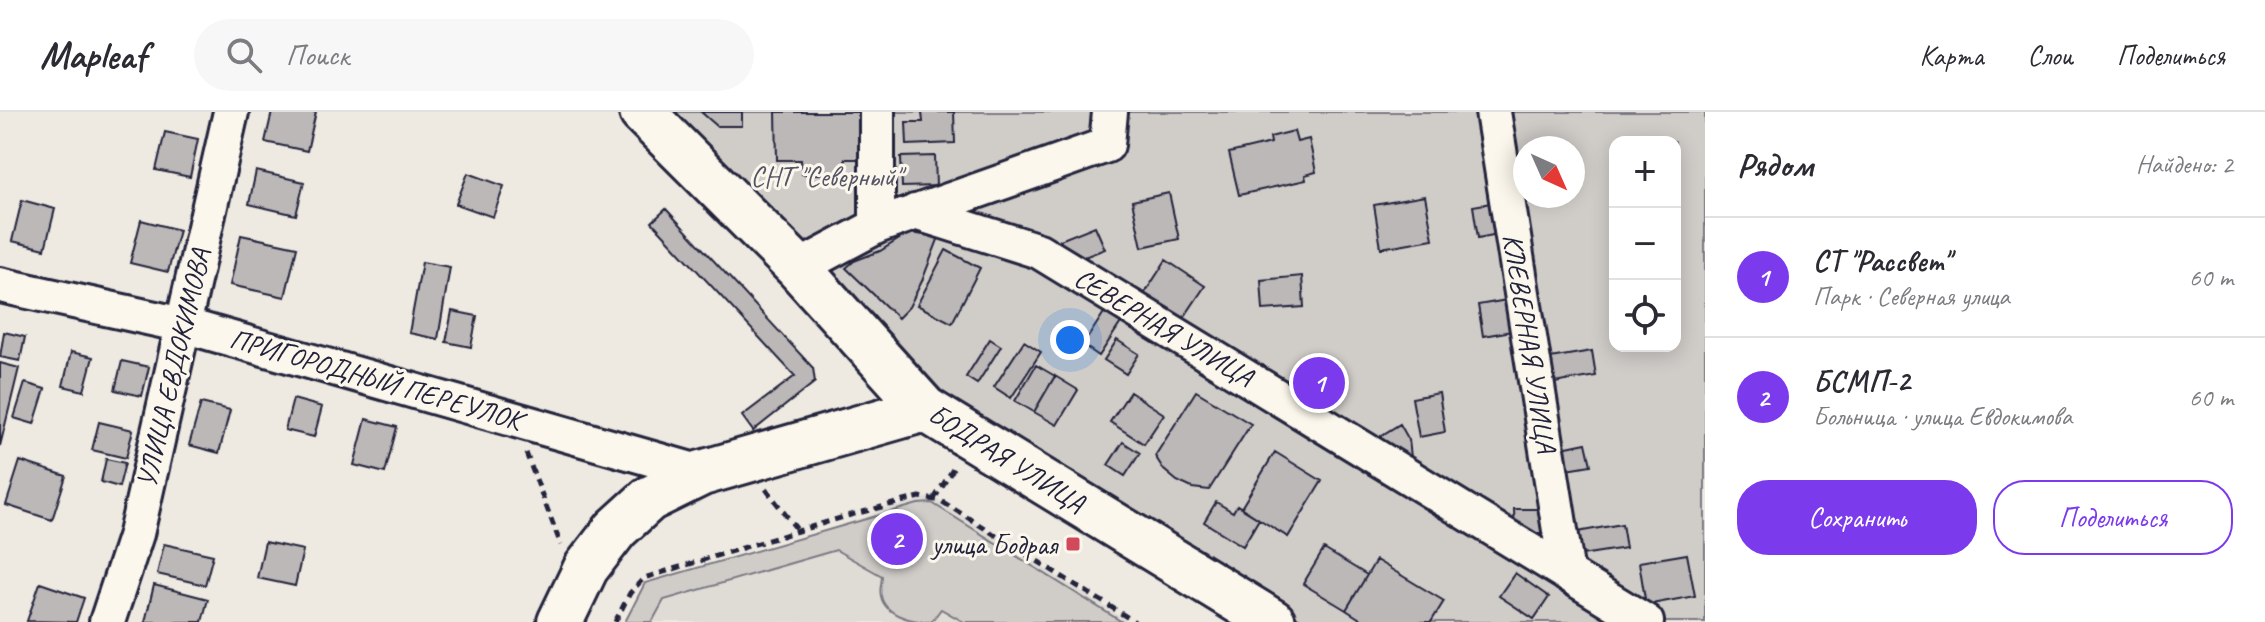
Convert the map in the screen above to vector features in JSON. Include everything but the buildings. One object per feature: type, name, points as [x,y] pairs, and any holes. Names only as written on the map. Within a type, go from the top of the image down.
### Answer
[{"type":"main road","name":"БОДРАЯ УЛИЦА","points":[[642,112],[798,268],[925,409],[1273,622]]},
{"type":"main road","points":[[560,622],[586,568],[616,529],[649,499],[702,473],[925,409]]},
{"type":"street","name":"УЛИЦА ЕВДОКИМОВА","points":[[107,622],[136,534],[231,112]]},
{"type":"street","points":[[877,112],[877,226]]},
{"type":"street","points":[[798,268],[877,226],[1107,145],[1110,112]]},
{"type":"street","name":"КЛЕВЕРНАЯ УЛИЦА","points":[[1493,112],[1567,574]]},
{"type":"street","name":"СЕВЕРНАЯ УЛИЦА","points":[[915,212],[1039,251],[1646,622]]},
{"type":"street","name":"ПРИГОРОДНЫЙ ПЕРЕУЛОК","points":[[0,285],[183,325],[702,473]]},
{"type":"path","points":[[513,419],[562,550],[630,593]]},
{"type":"path","points":[[750,460],[766,490],[798,531]]},
{"type":"path","points":[[615,622],[630,593],[644,578],[920,497],[941,501],[1135,622]]},
{"type":"shaded area","points":[[932,496],[1128,622],[637,622],[657,583]]},
{"type":"green space","name":"СНТ \"Северный\"","points":[[670,112],[1705,112],[1705,622],[1306,622],[967,419],[815,251],[696,144]]},
{"type":"green space","points":[[932,503],[1122,622],[964,622],[941,609],[931,622],[909,619],[894,613],[884,603],[880,591],[882,576],[836,550],[664,600],[652,622],[625,622],[645,583],[918,504]]},
{"type":"place","name":"СТ \"Рассвет\"","points":[[1319,383]]},
{"type":"place","name":"БСМП-2","points":[[897,539]]},
{"type":"place","name":"улица Бодрая","points":[[1073,544]]}]
